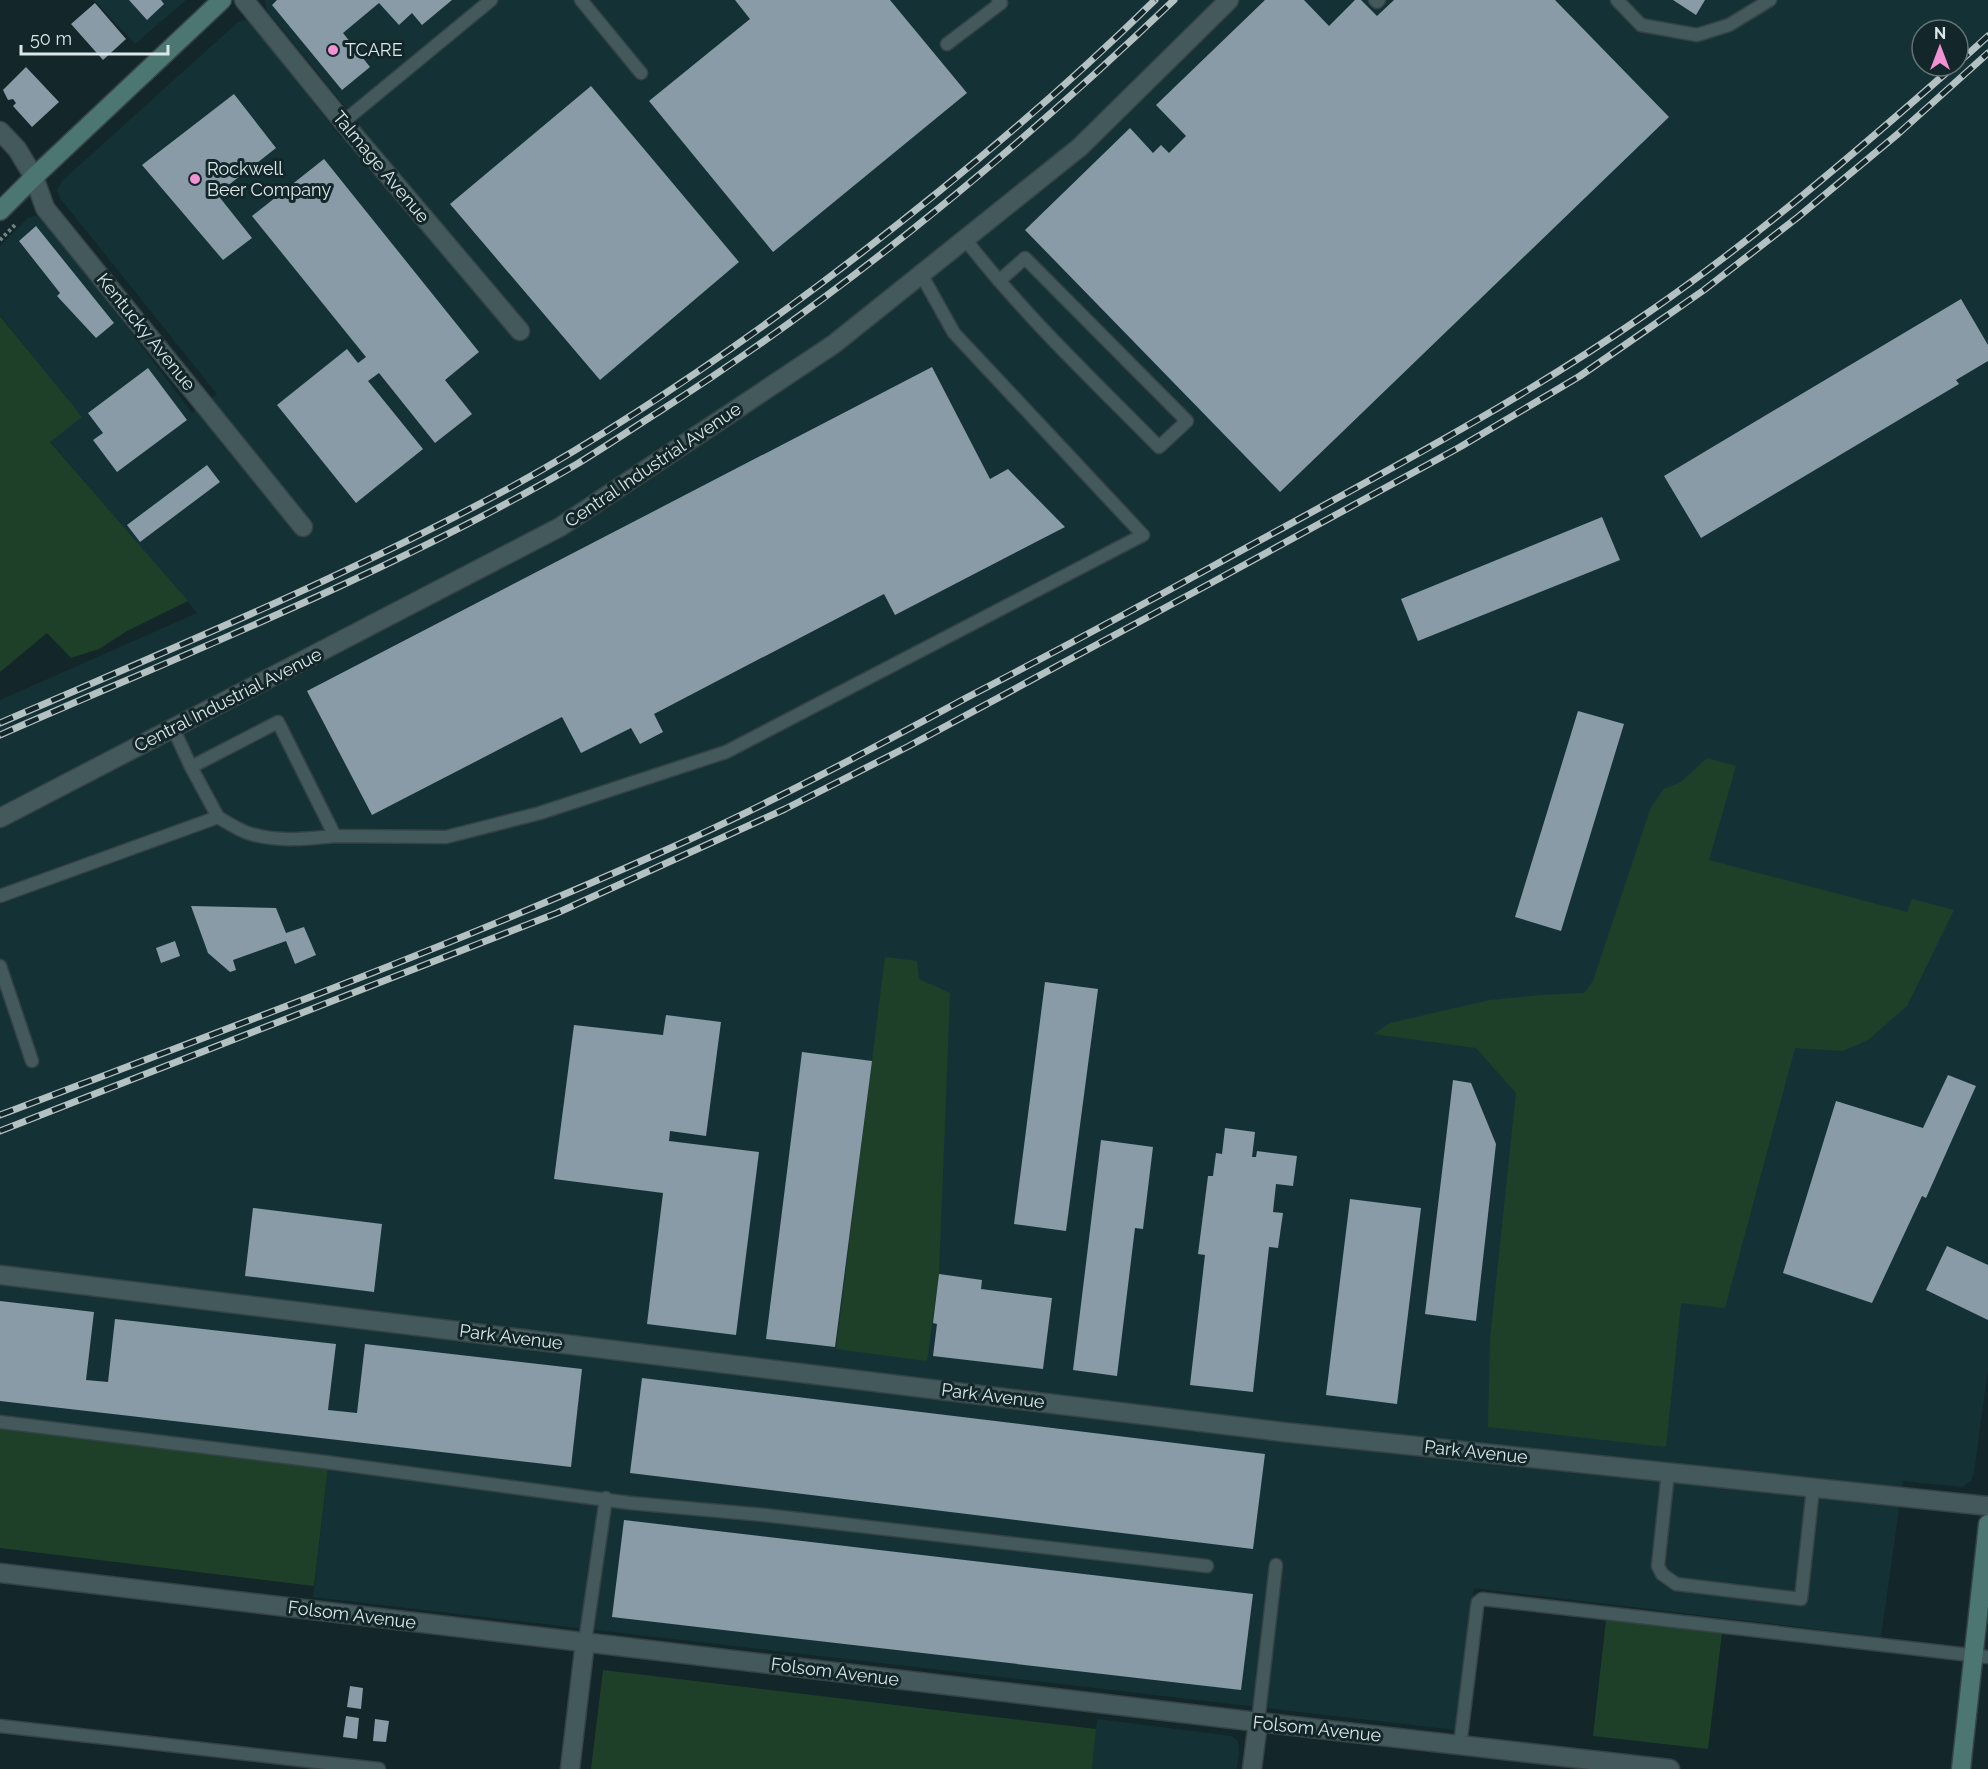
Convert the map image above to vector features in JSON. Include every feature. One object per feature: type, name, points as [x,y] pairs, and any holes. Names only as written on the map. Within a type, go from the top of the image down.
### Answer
[{"type":"main road","points":[[0,211],[222,0]]},
{"type":"main road","points":[[1961,1769],[1981,1656],[1988,1524]]},
{"type":"street","name":"Talmage Avenue","points":[[244,0],[343,122],[520,331]]},
{"type":"street","name":"Central Industrial Avenue","points":[[0,818],[560,527],[834,344],[1080,147],[1229,0]]},
{"type":"street","name":"Kentucky Avenue","points":[[0,131],[17,149],[34,177],[45,208],[303,527]]},
{"type":"street","name":"Park Avenue","points":[[0,1275],[1283,1432],[1988,1506]]},
{"type":"street","name":"Folsom Avenue","points":[[0,1573],[1670,1769]]},
{"type":"street","points":[[570,1769],[585,1642]]},
{"type":"street","points":[[1252,1769],[1258,1722]]},
{"type":"lane","points":[[343,122],[491,0]]},
{"type":"lane","points":[[581,0],[641,73]]},
{"type":"lane","points":[[947,44],[1001,3],[998,0]]},
{"type":"lane","points":[[1617,0],[1641,25],[1697,35],[1729,25],[1770,0]]},
{"type":"lane","points":[[965,239],[999,281],[1021,306],[1159,447],[1187,421],[1025,258],[999,281]]},
{"type":"lane","points":[[173,728],[218,817],[250,834],[302,840],[335,836],[446,837],[540,813],[726,752],[1143,535],[954,333],[921,274]]},
{"type":"lane","points":[[191,767],[278,722],[335,836]]},
{"type":"lane","points":[[0,896],[218,817]]},
{"type":"lane","points":[[0,966],[32,1060]]},
{"type":"lane","points":[[0,1422],[641,1504],[764,1515],[1207,1566]]},
{"type":"lane","points":[[1668,1472],[1658,1559],[1658,1566],[1662,1574],[1676,1584],[1802,1599],[1813,1488]]},
{"type":"lane","points":[[585,1642],[606,1498]]},
{"type":"lane","points":[[1258,1722],[1276,1565]]},
{"type":"lane","points":[[1460,1745],[1477,1607],[1478,1602],[1482,1599],[1981,1656]]},
{"type":"lane","points":[[0,1726],[379,1769]]},
{"type":"shaded area","points":[[94,0],[186,0],[135,44]]},
{"type":"shaded area","points":[[265,0],[1988,0],[1988,1370],[1971,1481],[1962,1487],[1903,1481],[1881,1637],[1474,1588],[1455,1730],[313,1597],[328,1467],[0,1428],[0,700],[197,613],[50,441],[81,417],[0,315],[0,246],[28,218],[35,216],[45,218],[192,413],[217,394],[60,198],[57,190],[62,181],[238,22],[246,20],[253,24],[341,138],[359,124],[266,9]]},
{"type":"shaded area","points":[[1097,1719],[1232,1736],[1238,1741],[1237,1769],[1092,1769]]},
{"type":"green space","points":[[0,316],[82,417],[50,442],[188,601],[127,631],[99,649],[71,658],[47,633],[0,672]]},
{"type":"green space","points":[[1707,758],[1736,766],[1709,860],[1907,912],[1912,899],[1954,910],[1907,1006],[1868,1040],[1843,1051],[1795,1048],[1725,1308],[1681,1303],[1666,1447],[1488,1427],[1490,1339],[1516,1093],[1476,1048],[1374,1034],[1390,1023],[1490,1000],[1584,993],[1593,981],[1651,807],[1664,789],[1681,782]]},
{"type":"green space","points":[[885,957],[917,961],[919,979],[950,993],[939,1274],[927,1361],[836,1349]]},
{"type":"green space","points":[[0,1428],[328,1467],[314,1586],[0,1548]]},
{"type":"green space","points":[[1606,1620],[1722,1633],[1708,1749],[1593,1736]]},
{"type":"green space","points":[[603,1670],[1096,1729],[1092,1769],[591,1769]]},
{"type":"building","points":[[129,0],[161,0],[164,4],[147,20]]},
{"type":"building","name":"TCARE","points":[[277,0],[452,0],[422,25],[412,13],[399,25],[379,3],[343,33],[370,67],[342,90],[272,5]]},
{"type":"building","points":[[735,0],[890,0],[967,93],[773,252],[649,101],[750,19]]},
{"type":"building","points":[[1265,0],[1304,0],[1329,26],[1355,0],[1361,0],[1377,16],[1394,0],[1555,0],[1669,117],[1280,492],[1025,230],[1130,128],[1153,153],[1161,145],[1169,153],[1186,136],[1156,105]]},
{"type":"building","points":[[1673,0],[1705,0],[1696,15]]},
{"type":"building","points":[[95,3],[126,39],[103,60],[71,24]]},
{"type":"building","points":[[26,67],[59,102],[32,127],[13,106],[16,103],[13,99],[8,100],[3,90]]},
{"type":"building","points":[[591,86],[739,262],[600,380],[450,204]]},
{"type":"building","name":"Rockwell Beer Company","points":[[234,94],[276,148],[217,194],[252,238],[223,260],[142,165]]},
{"type":"building","points":[[324,159],[479,352],[445,380],[472,414],[435,443],[379,373],[368,381],[423,449],[356,503],[277,405],[347,349],[358,363],[366,357],[252,216]]},
{"type":"building","points":[[36,226],[114,323],[96,338],[57,296],[60,293],[19,241]]},
{"type":"building","points":[[1961,299],[1988,345],[1988,361],[1956,380],[1959,384],[1701,538],[1664,476]]},
{"type":"building","points":[[932,367],[990,479],[1008,469],[1065,527],[895,615],[884,594],[654,714],[663,732],[640,744],[631,728],[581,753],[562,717],[372,815],[307,691]]},
{"type":"building","points":[[148,368],[187,420],[117,472],[93,440],[103,433],[88,413]]},
{"type":"building","points":[[207,465],[220,482],[140,542],[127,525]]},
{"type":"building","points":[[1602,517],[1620,560],[1418,641],[1401,599]]},
{"type":"building","points":[[1578,711],[1624,724],[1561,931],[1515,917]]},
{"type":"building","points":[[191,906],[276,908],[286,933],[304,927],[316,955],[295,964],[286,941],[233,960],[236,970],[230,972],[208,953]]},
{"type":"building","points":[[175,941],[180,956],[161,963],[156,948]]},
{"type":"building","points":[[1045,982],[1098,989],[1066,1231],[1014,1224]]},
{"type":"building","points":[[666,1015],[721,1022],[706,1136],[670,1131],[669,1141],[759,1152],[736,1335],[647,1324],[663,1193],[554,1179],[574,1025],[663,1035]]},
{"type":"building","points":[[802,1052],[872,1061],[835,1347],[766,1339]]},
{"type":"building","points":[[1948,1075],[1976,1086],[1926,1198],[1922,1196],[1872,1303],[1783,1273],[1836,1101],[1923,1128]]},
{"type":"building","points":[[1453,1080],[1471,1083],[1496,1144],[1476,1321],[1425,1314]]},
{"type":"building","points":[[1225,1128],[1255,1132],[1252,1157],[1256,1157],[1257,1151],[1297,1156],[1293,1186],[1276,1184],[1273,1212],[1283,1213],[1278,1248],[1269,1247],[1253,1392],[1190,1385],[1205,1255],[1198,1254],[1208,1176],[1213,1176],[1216,1153],[1222,1154]]},
{"type":"building","points":[[1101,1140],[1153,1147],[1143,1229],[1135,1228],[1117,1376],[1073,1370]]},
{"type":"building","points":[[1350,1199],[1421,1208],[1397,1404],[1326,1395]]},
{"type":"building","points":[[253,1208],[382,1224],[374,1292],[245,1276]]},
{"type":"building","points":[[1947,1246],[1988,1265],[1988,1320],[1926,1290]]},
{"type":"building","points":[[939,1274],[982,1280],[981,1289],[1052,1298],[1043,1369],[933,1356],[937,1324],[933,1323]]},
{"type":"building","points":[[0,1301],[94,1312],[86,1380],[108,1382],[115,1319],[336,1344],[328,1410],[357,1413],[365,1344],[582,1369],[571,1467],[0,1401]]},
{"type":"building","points":[[642,1378],[1265,1454],[1253,1549],[630,1473]]},
{"type":"building","points":[[624,1520],[1253,1594],[1241,1690],[612,1617]]},
{"type":"building","points":[[350,1686],[363,1688],[361,1709],[347,1707]]},
{"type":"building","points":[[346,1716],[359,1718],[357,1739],[343,1737]]},
{"type":"building","points":[[375,1719],[389,1721],[386,1742],[373,1741]]},
{"type":"railway","points":[[0,723],[195,639],[388,550],[513,486],[631,416],[782,312],[906,218],[1075,76],[1155,0]]},
{"type":"railway","points":[[0,735],[293,608],[437,540],[587,458],[729,365],[862,269],[927,218],[1053,112],[1174,0]]},
{"type":"railway","points":[[1970,52],[1988,36]]},
{"type":"railway","points":[[0,1131],[557,913],[785,809],[909,746],[1211,583],[1460,447],[1580,376],[1704,290],[1798,217],[1899,133],[1988,53]]},
{"type":"railway","points":[[0,1115],[418,955],[666,850],[818,777],[1090,633],[1434,445],[1596,347],[1689,284],[1767,224],[1940,78]]},
{"type":"place","name":"TCARE","points":[[333,50]]},
{"type":"place","name":"Rockwell Beer Company","points":[[195,179]]}]
